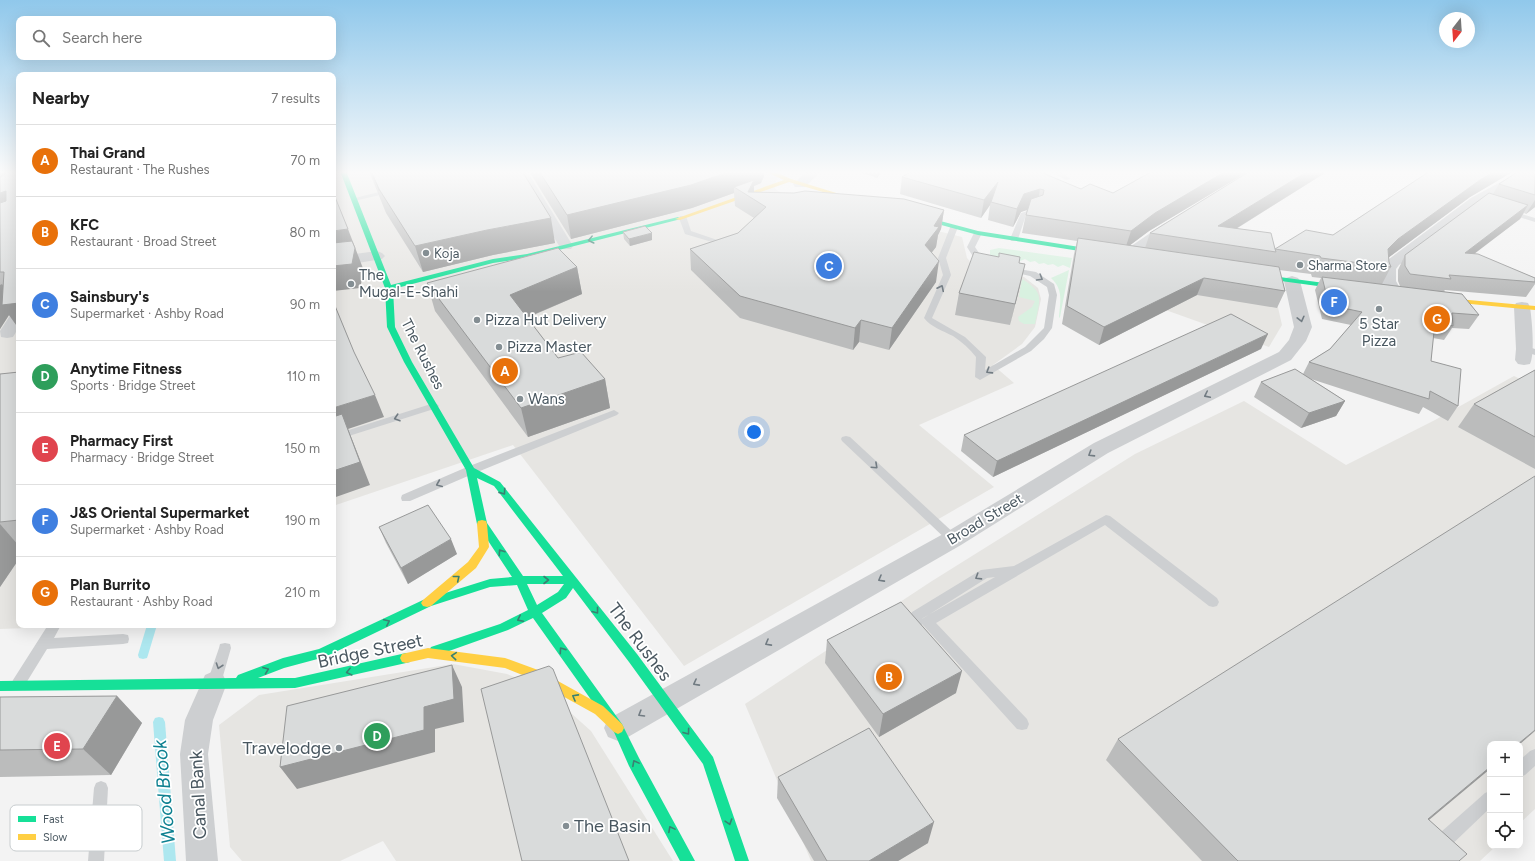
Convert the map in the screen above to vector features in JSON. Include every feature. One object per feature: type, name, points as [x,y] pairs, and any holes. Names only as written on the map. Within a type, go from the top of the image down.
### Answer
[{"type":"main road","name":"The Rushes","points":[[359,211],[389,288],[391,327],[408,362],[472,470],[482,524],[520,580],[535,612],[618,728]]},
{"type":"main road","points":[[389,288],[493,261],[527,256],[682,218],[703,211]]},
{"type":"main road","points":[[902,212],[978,233],[1140,258]]},
{"type":"main road","points":[[1243,274],[1358,290]]},
{"type":"main road","points":[[1380,292],[1399,295]]},
{"type":"main road","points":[[1432,298],[1529,308]]},
{"type":"main road","name":"The Rushes","points":[[472,470],[497,484],[633,658],[708,761],[742,861]]},
{"type":"main road","points":[[427,603],[472,565],[484,547],[482,524]]},
{"type":"main road","name":"Bridge Street","points":[[222,683],[283,663],[321,653],[427,603],[490,583],[520,580],[572,580]]},
{"type":"main road","points":[[428,653],[504,627],[535,612],[562,595],[572,580]]},
{"type":"main road","name":"Bridge Street","points":[[0,686],[295,683],[332,676],[428,653],[506,663],[534,674],[598,710],[618,728]]},
{"type":"main road","points":[[618,728],[634,762],[688,861]]},
{"type":"street","points":[[545,211],[566,246]]},
{"type":"street","points":[[1399,295],[1388,282],[1388,268],[1467,211]]},
{"type":"street","points":[[1119,255],[1182,219]]},
{"type":"street","points":[[336,262],[377,256]]},
{"type":"street","name":"Broad Street","points":[[618,728],[664,700],[953,539],[1101,448],[1285,356],[1298,341],[1303,327],[1292,281]]},
{"type":"street","points":[[1528,353],[1529,308]]},
{"type":"street","points":[[7,333],[16,320]]},
{"type":"street","name":"Canal Bank","points":[[202,861],[194,754],[200,720],[222,683]]},
{"type":"lane","points":[[1014,239],[1023,214],[1033,211]]},
{"type":"lane","points":[[1508,211],[1535,220]]},
{"type":"lane","points":[[682,218],[688,232],[722,243]]},
{"type":"lane","points":[[954,227],[943,252],[942,258],[947,275],[928,318],[934,324],[956,335],[976,350],[981,357],[980,377],[1028,349],[1048,328],[1053,295],[1051,286],[1033,274],[996,266],[978,258],[971,247],[978,233]]},
{"type":"lane","points":[[336,437],[434,406]]},
{"type":"lane","points":[[406,498],[614,413]]},
{"type":"lane","points":[[846,439],[953,539]]},
{"type":"lane","points":[[1022,724],[927,622],[1106,519],[1214,602]]},
{"type":"lane","points":[[925,644],[915,632],[916,616],[984,572],[1016,571]]},
{"type":"lane","points":[[17,686],[53,628]]},
{"type":"lane","points":[[42,644],[123,639]]},
{"type":"lane","points":[[222,683],[225,648]]},
{"type":"lane","points":[[951,669],[977,676]]},
{"type":"lane","points":[[1523,767],[1535,756]]},
{"type":"lane","points":[[100,805],[101,788]]},
{"type":"lane","points":[[1436,847],[1487,801]]},
{"type":"lane","points":[[96,861],[97,851]]},
{"type":"shaded area","points":[[0,211],[16,211],[16,628],[28,628],[0,629]]},
{"type":"shaded area","points":[[336,211],[857,211],[962,237],[967,258],[974,266],[991,271],[1024,277],[1038,288],[1041,299],[1035,327],[1022,344],[993,365],[1014,383],[919,425],[994,487],[684,666],[513,445],[336,505]]},
{"type":"shaded area","points":[[1176,274],[1274,290],[1282,325],[1269,347],[1146,303]]},
{"type":"shaded area","points":[[1514,376],[1535,386],[1535,809],[1523,820],[1523,741],[1487,741],[1487,849],[1493,849],[1480,861],[811,861],[745,704],[932,581],[1135,454],[1244,401],[1346,465],[1435,420]]},
{"type":"shaded area","points":[[453,664],[507,674],[544,689],[591,731],[673,861],[396,861],[383,841],[340,861],[242,861],[230,847],[219,725],[259,695]]},
{"type":"green space","points":[[999,248],[1072,258],[1070,268],[1063,265],[1058,267],[1053,264],[1039,264],[1035,261],[1030,262],[1025,259],[1011,265],[990,256],[990,250]]},
{"type":"green space","points":[[1069,270],[1059,318],[1060,292],[1051,278]]},
{"type":"green space","points":[[1022,279],[1038,293],[1039,302],[1035,324],[1024,324],[1019,321],[1018,317],[1032,307],[1035,301],[1019,297]]},
{"type":"building","points":[[0,211],[16,211],[16,303],[2,305],[4,272],[0,272]]},
{"type":"building","points":[[336,211],[341,211],[348,229],[336,231]]},
{"type":"building","points":[[393,211],[547,211],[551,218],[487,230],[415,246]]},
{"type":"building","points":[[565,211],[583,211],[567,215]]},
{"type":"building","points":[[761,211],[943,211],[934,226],[939,227],[925,245],[939,261],[892,328],[861,320],[855,328],[740,296],[690,249],[738,233]]},
{"type":"building","points":[[1027,211],[1158,211],[1131,231],[1026,215]]},
{"type":"building","points":[[1185,211],[1242,211],[1218,226],[1271,233],[1276,252],[1150,233]]},
{"type":"building","points":[[1369,211],[1437,211],[1398,239],[1388,249],[1391,267],[1321,258],[1320,256],[1275,249],[1306,230],[1333,235]]},
{"type":"building","points":[[1464,211],[1520,211],[1465,253],[1478,254],[1535,278],[1535,282],[1449,275],[1451,279],[1410,274],[1405,266],[1405,255]]},
{"type":"building","points":[[645,226],[652,233],[629,239],[623,232]]},
{"type":"building","points":[[1078,238],[1279,267],[1285,291],[1204,278],[1104,327],[1067,306]]},
{"type":"building","points":[[352,241],[355,248],[352,264],[336,266],[336,243]]},
{"type":"building","points":[[558,248],[577,267],[510,295],[558,358],[581,352],[605,379],[521,408],[427,283]]},
{"type":"building","points":[[974,252],[999,257],[999,253],[1020,257],[1019,263],[1025,264],[1015,304],[959,293]]},
{"type":"building","points":[[1322,277],[1462,294],[1479,315],[1452,313],[1453,326],[1435,322],[1431,361],[1461,369],[1458,406],[1430,391],[1429,399],[1309,362],[1330,349],[1362,312],[1329,305]]},
{"type":"building","points":[[336,308],[354,352],[375,395],[336,407]]},
{"type":"building","points":[[1231,314],[1268,334],[997,461],[964,435]]},
{"type":"building","points":[[1295,369],[1345,401],[1309,413],[1261,382]]},
{"type":"building","points":[[1535,370],[1535,437],[1474,404]]},
{"type":"building","points":[[16,372],[16,520],[0,522],[0,374]]},
{"type":"building","points":[[342,414],[360,462],[336,470],[336,416]]},
{"type":"building","points":[[1535,476],[1535,730],[1522,741],[1487,741],[1487,770],[1428,819],[1467,854],[1459,861],[1238,861],[1118,739]]},
{"type":"building","points":[[428,505],[451,539],[401,568],[379,527]]},
{"type":"building","points":[[901,602],[962,671],[883,714],[827,640]]},
{"type":"building","points":[[452,665],[454,699],[424,707],[424,730],[280,767],[287,706]]},
{"type":"building","points":[[549,666],[553,669],[629,861],[522,861],[481,689]]},
{"type":"building","points":[[117,696],[83,749],[0,750],[0,697]]},
{"type":"building","points":[[869,728],[934,822],[869,861],[827,861],[778,777]]},
{"type":"waterway","name":"Wood Brook","points":[[143,655],[151,628]]},
{"type":"waterway","name":"Wood Brook","points":[[159,722],[170,861]]},
{"type":"traffic: fast","points":[[359,211],[389,288],[391,327],[408,362],[471,470],[482,524],[520,580]]},
{"type":"traffic: fast","points":[[914,216],[978,233],[1105,253]]},
{"type":"traffic: fast","points":[[389,288],[493,261],[527,256],[678,219]]},
{"type":"traffic: fast","points":[[1252,275],[1347,288]]},
{"type":"traffic: fast","points":[[471,470],[497,484],[573,580]]},
{"type":"traffic: fast","points":[[520,580],[535,612],[618,728],[634,762],[688,861]]},
{"type":"traffic: fast","points":[[242,679],[283,663],[321,653],[427,603],[490,583],[520,580],[573,580]]},
{"type":"traffic: fast","points":[[573,580],[633,658],[708,761],[742,861]]},
{"type":"traffic: fast","points":[[435,651],[504,627],[535,612],[562,595],[573,580]]},
{"type":"traffic: fast","points":[[0,686],[295,683],[406,658]]},
{"type":"traffic: slow","points":[[678,219],[700,211]]},
{"type":"traffic: slow","points":[[1439,299],[1535,308]]},
{"type":"traffic: slow","points":[[427,603],[472,565],[484,547],[482,524]]},
{"type":"traffic: slow","points":[[406,658],[428,653],[505,663],[534,674],[599,710],[618,728]]},
{"type":"place","name":"Koja","points":[[426,253]]},
{"type":"place","name":"Sharma Store","points":[[1300,265]]},
{"type":"place","name":"Sainsbury's","points":[[829,266]]},
{"type":"place","name":"The Mugal-E-Shahi","points":[[351,284]]},
{"type":"place","name":"J&S Oriental Supermarket","points":[[1334,302]]},
{"type":"place","name":"5 Star Pizza","points":[[1379,309]]},
{"type":"place","name":"Plan Burrito","points":[[1437,319]]},
{"type":"place","name":"Pizza Hut Delivery","points":[[477,320]]},
{"type":"place","name":"Pizza Master","points":[[499,347]]},
{"type":"place","name":"Thai Grand","points":[[505,371]]},
{"type":"place","name":"Wans","points":[[520,399]]},
{"type":"place","name":"KFC","points":[[889,677]]},
{"type":"place","name":"Anytime Fitness","points":[[377,736]]},
{"type":"place","name":"Pharmacy First","points":[[57,746]]},
{"type":"place","name":"Travelodge","points":[[339,748]]},
{"type":"place","name":"The Basin","points":[[566,826]]}]
